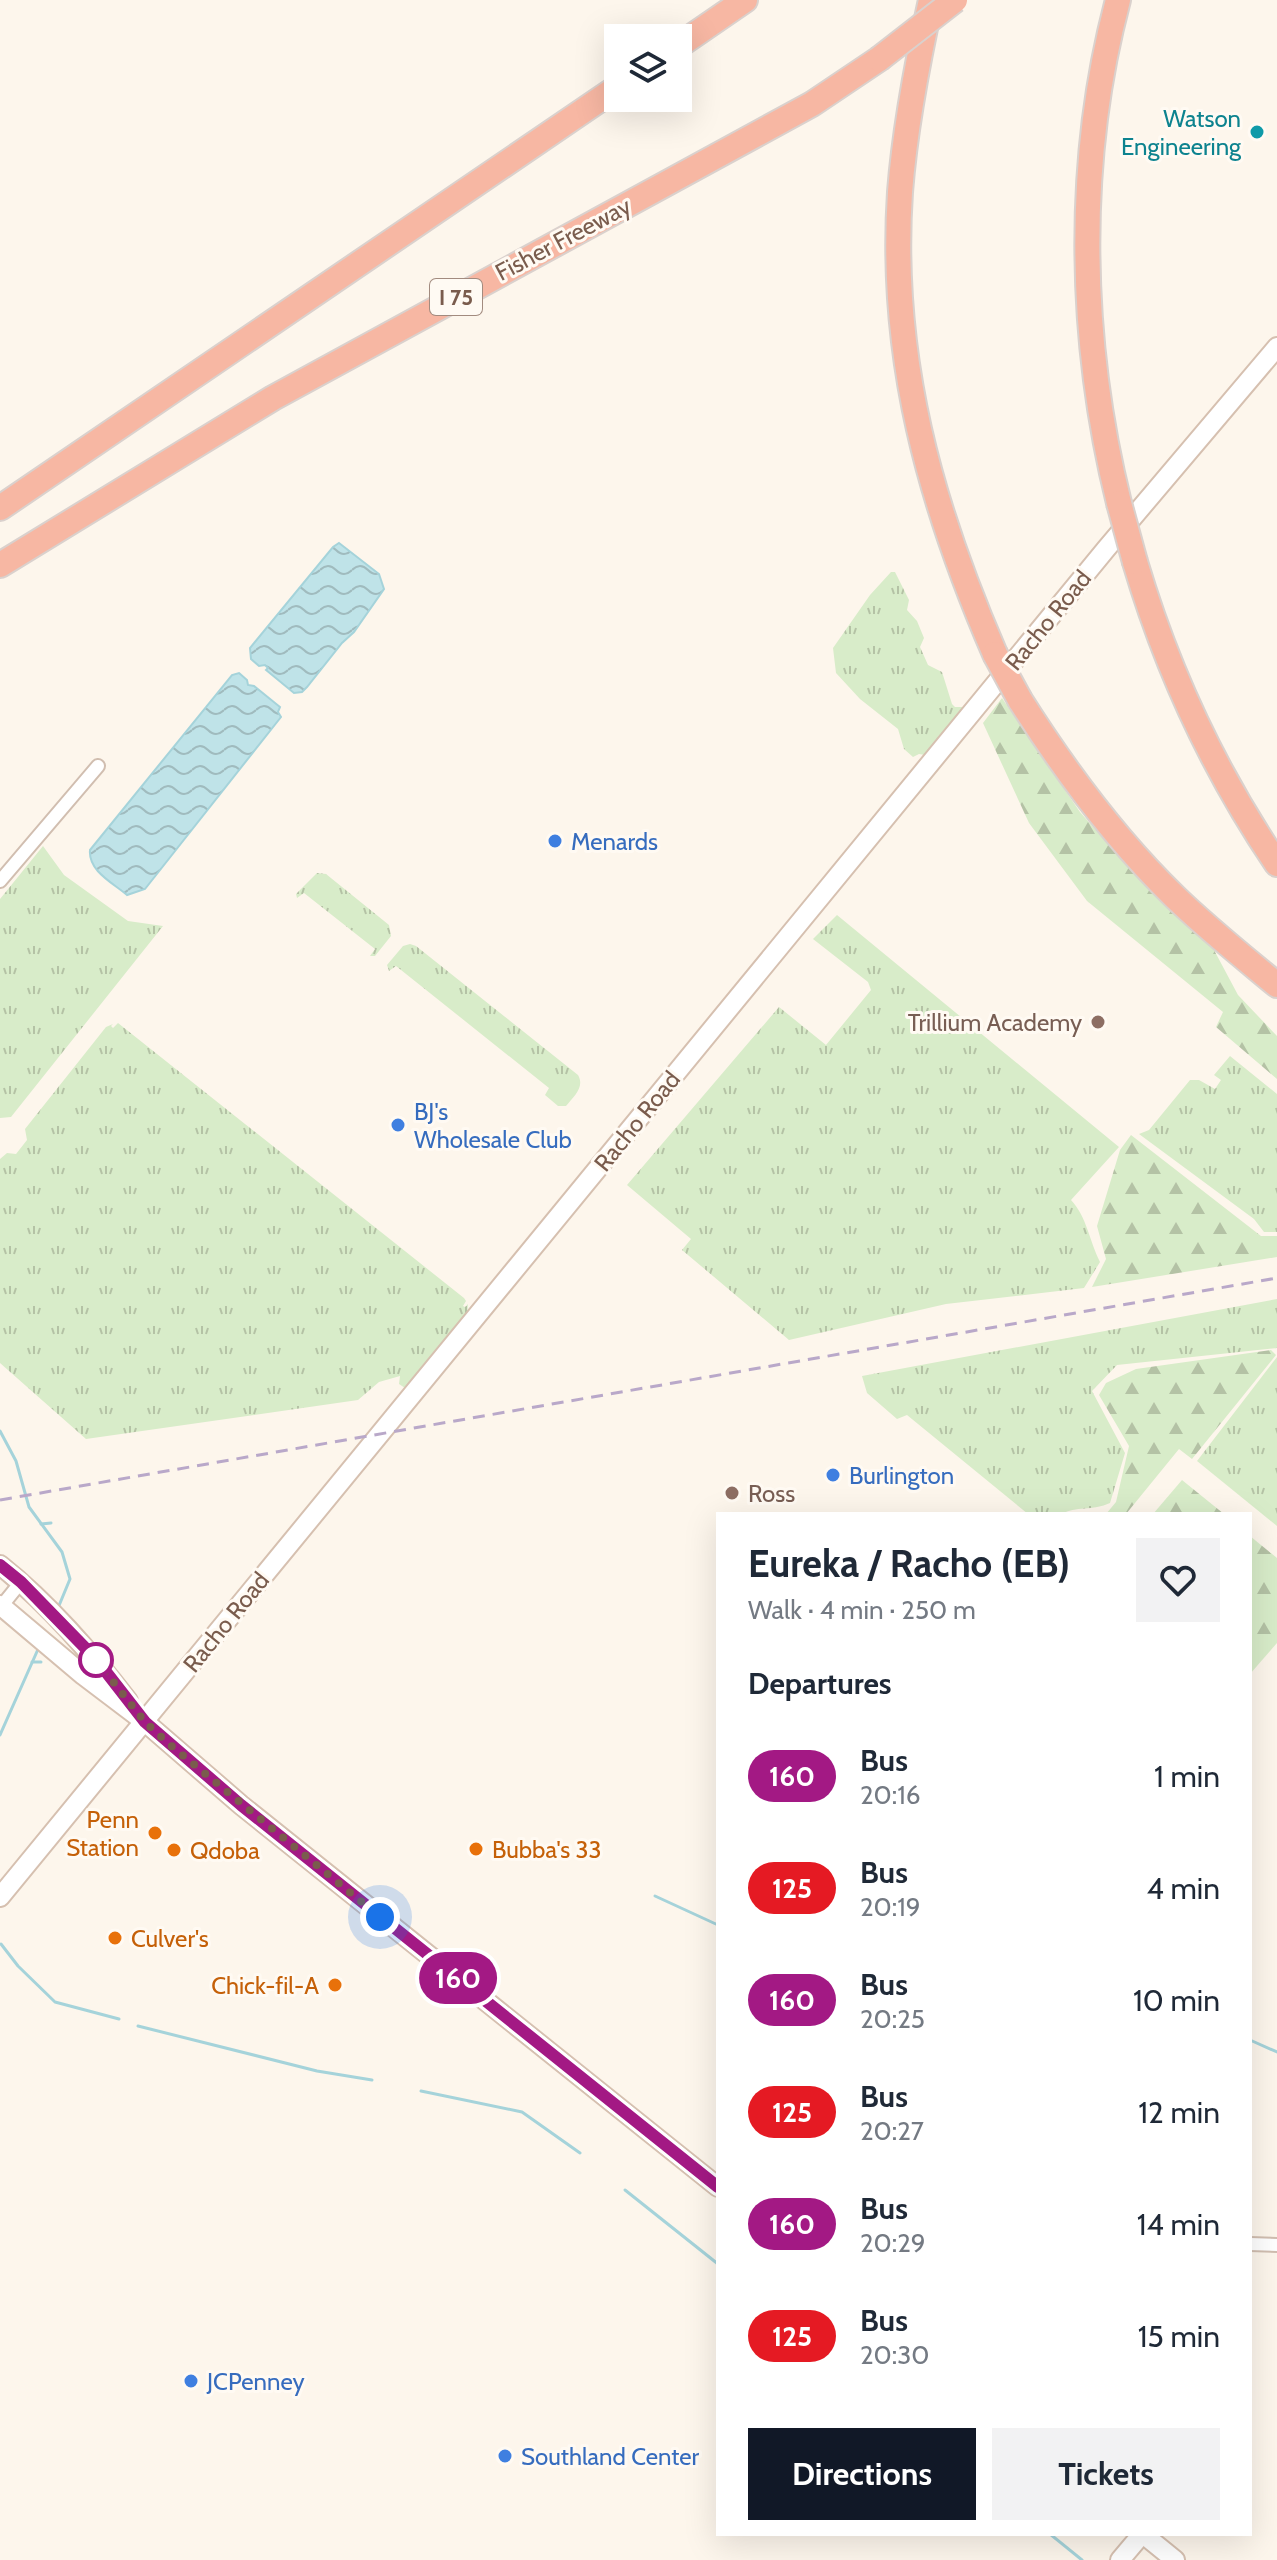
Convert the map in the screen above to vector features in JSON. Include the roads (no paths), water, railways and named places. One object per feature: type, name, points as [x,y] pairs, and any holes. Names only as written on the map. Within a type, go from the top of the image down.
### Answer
[{"type":"highway","points":[[692,36],[745,0]]},
{"type":"highway","points":[[931,0],[912,92],[904,151],[899,234],[902,321],[912,396],[933,489],[954,556],[995,654],[1020,700],[1082,792],[1123,842],[1197,918],[1277,985]]},
{"type":"highway","name":"Fisher Freeway","points":[[0,565],[273,398],[812,104],[879,59],[955,0]]},
{"type":"highway","points":[[1118,0],[1099,97],[1088,257],[1095,372],[1106,445],[1135,562],[1160,641],[1198,727],[1249,821],[1277,864]]},
{"type":"highway","points":[[0,508],[604,97]]},
{"type":"street","name":"Racho Road","points":[[0,1897],[1106,549],[1277,347]]},
{"type":"street","points":[[0,881],[98,766]]},
{"type":"street","points":[[0,1565],[21,1582],[96,1659],[145,1722]]},
{"type":"street","points":[[21,1582],[1,1606],[145,1722],[241,1805],[716,2185]]},
{"type":"street","points":[[1252,2244],[1277,2245]]},
{"type":"street","points":[[1120,2560],[1140,2536]]},
{"type":"street","points":[[1145,2536],[1175,2560]]},
{"type":"water","points":[[339,543],[379,574],[384,589],[354,632],[307,687],[302,692],[294,693],[266,670],[265,665],[259,666],[251,659],[250,648]]},
{"type":"water","points":[[239,673],[248,685],[254,686],[280,707],[278,712],[281,717],[145,889],[127,895],[97,870],[90,850],[232,675]]},
{"type":"waterway","points":[[0,1431],[16,1461],[29,1507],[62,1552],[70,1579],[58,1608]]},
{"type":"waterway","points":[[41,1524],[51,1523]]},
{"type":"waterway","points":[[0,1735],[39,1647]]},
{"type":"waterway","points":[[32,1662],[41,1662]]},
{"type":"waterway","points":[[655,1896],[716,1924]]},
{"type":"waterway","points":[[1,1944],[18,1966],[55,2002],[119,2019]]},
{"type":"waterway","points":[[138,2026],[317,2071],[372,2080]]},
{"type":"waterway","points":[[1252,2041],[1277,2052]]},
{"type":"waterway","points":[[421,2091],[522,2112],[580,2153]]},
{"type":"waterway","points":[[625,2190],[716,2262]]},
{"type":"waterway","points":[[1052,2536],[1082,2560]]},
{"type":"railway","points":[[0,1500],[1277,1278]]},
{"type":"place","name":"Watson Engineering","points":[[1257,132]]},
{"type":"place","name":"Menards","points":[[555,841]]},
{"type":"place","name":"Trillium Academy","points":[[1098,1022]]},
{"type":"place","name":"BJ's Wholesale Club","points":[[398,1125]]},
{"type":"place","name":"Burlington","points":[[833,1475]]},
{"type":"place","name":"Ross","points":[[732,1493]]},
{"type":"place","name":"Penn Station","points":[[155,1833]]},
{"type":"place","name":"Bubba's 33","points":[[476,1849]]},
{"type":"place","name":"Qdoba","points":[[174,1850]]},
{"type":"place","name":"Culver's","points":[[115,1938]]},
{"type":"place","name":"Chick-fil-A","points":[[335,1985]]},
{"type":"place","name":"JCPenney","points":[[191,2381]]},
{"type":"place","name":"Southland Center","points":[[505,2456]]}]
